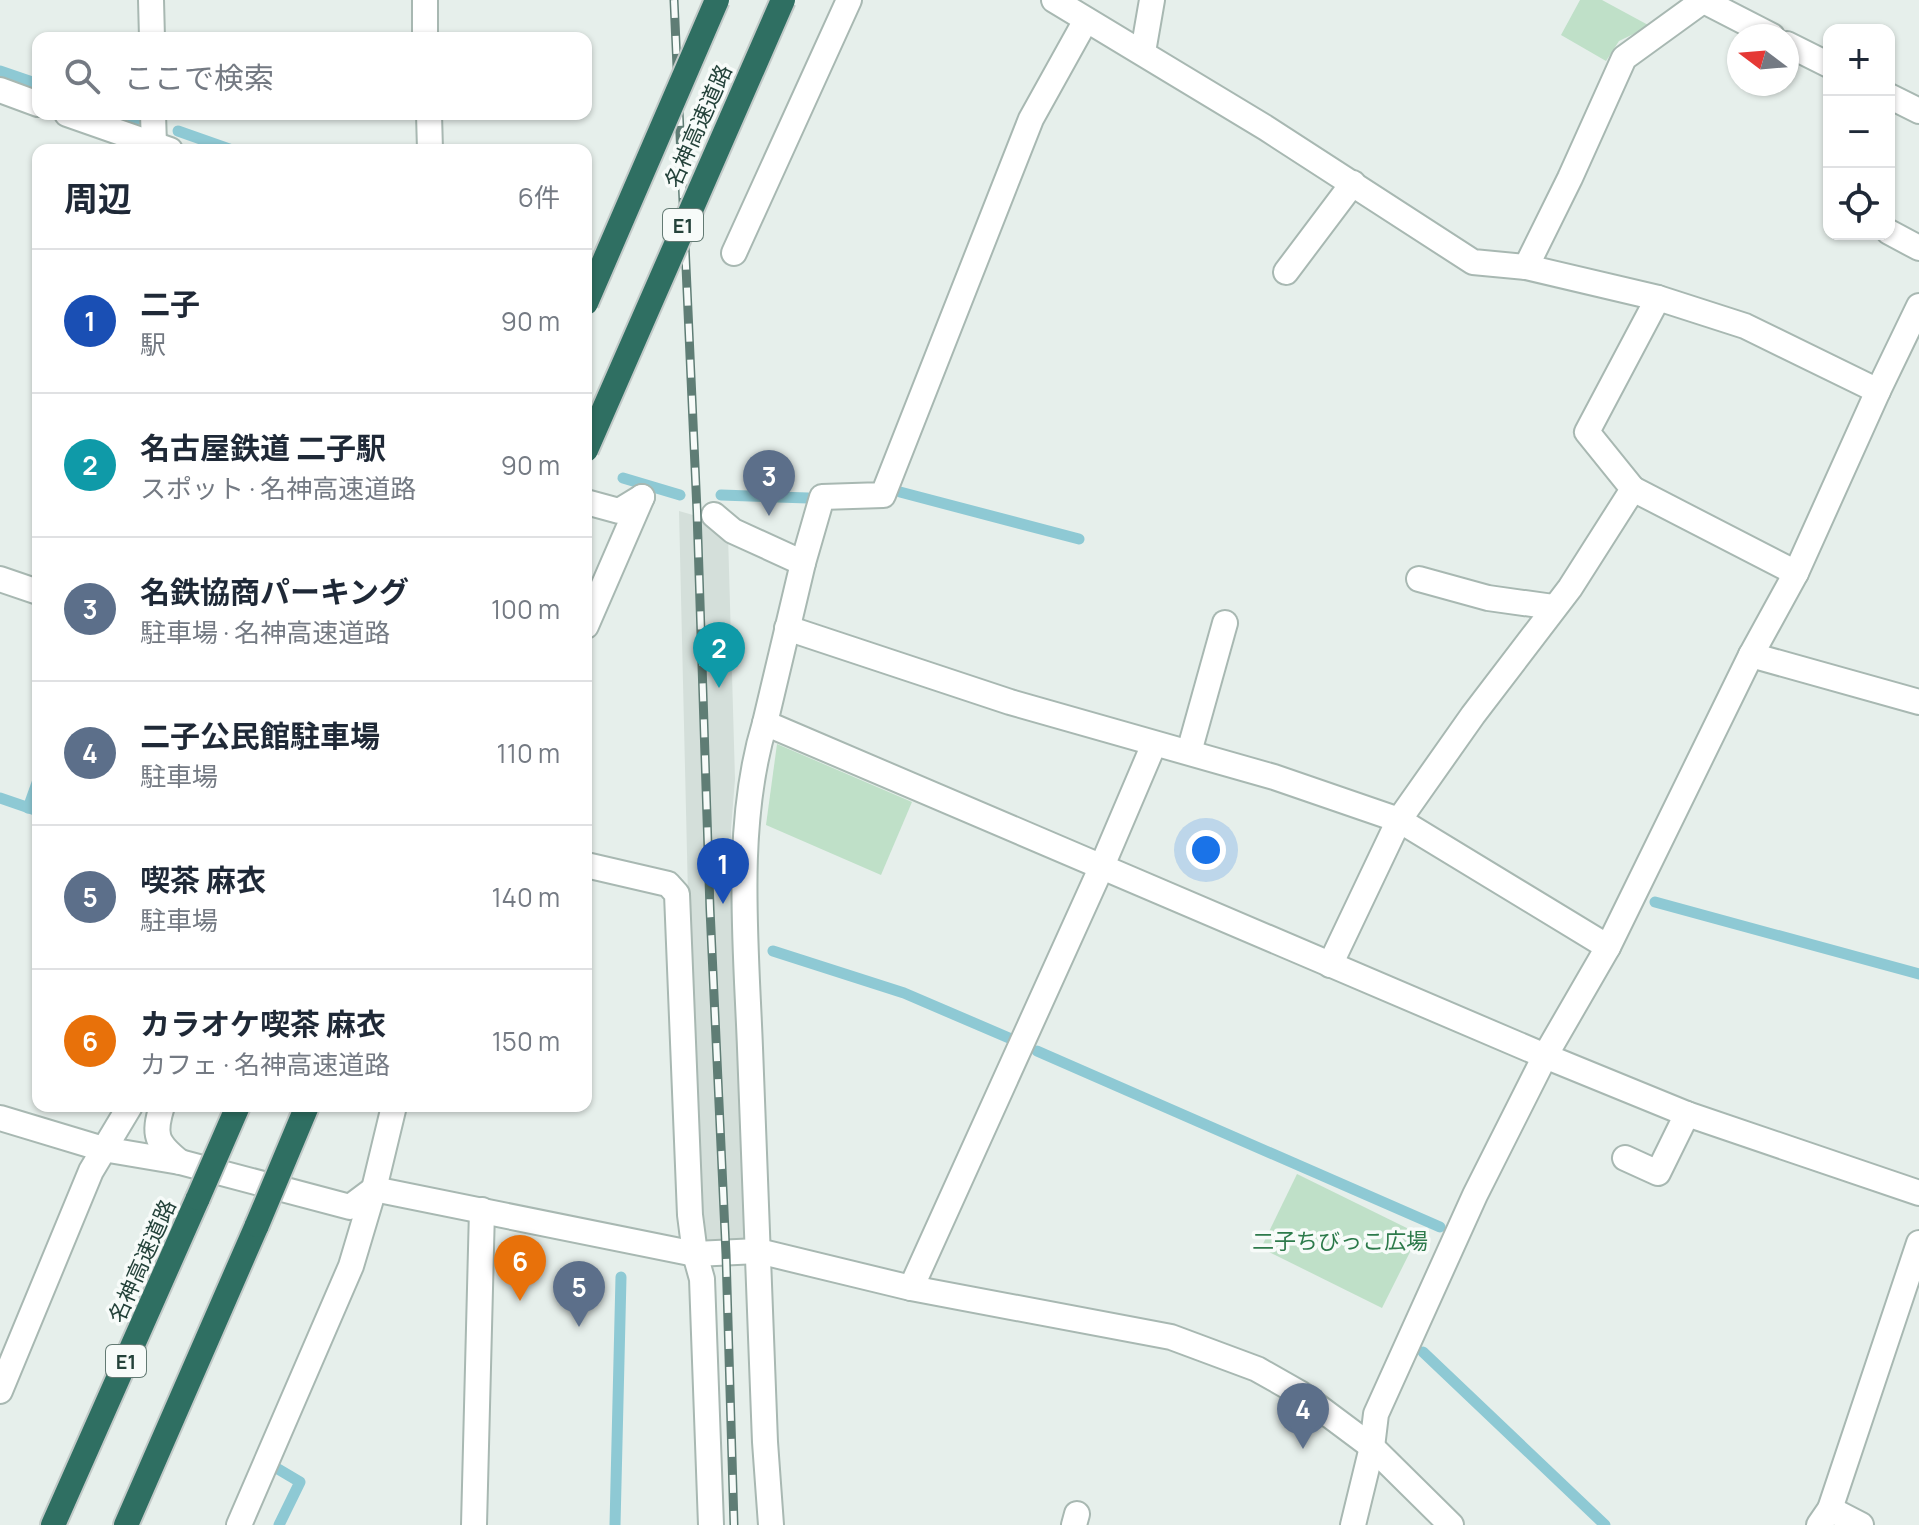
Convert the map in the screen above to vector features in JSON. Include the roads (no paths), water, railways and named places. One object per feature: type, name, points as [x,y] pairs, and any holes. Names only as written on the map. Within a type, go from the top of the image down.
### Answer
[{"type":"highway","name":"名神高速道路","points":[[592,289],[717,0]]},
{"type":"highway","name":"名神高速道路","points":[[592,436],[783,0]]},
{"type":"highway","name":"名神高速道路","points":[[53,1525],[235,1112]]},
{"type":"highway","points":[[126,1525],[304,1112]]},
{"type":"street","points":[[151,0],[152,32]]},
{"type":"street","points":[[425,0],[425,32]]},
{"type":"street","points":[[734,253],[849,0]]},
{"type":"street","points":[[1054,0],[1353,183],[1473,262],[1526,267],[1658,298],[1745,326],[1878,391]]},
{"type":"street","points":[[1143,52],[1152,0]]},
{"type":"street","points":[[1526,267],[1624,58],[1704,0],[1749,24]]},
{"type":"street","points":[[771,1525],[745,906],[749,793],[754,758],[822,497],[883,495],[1031,119],[1086,20]]},
{"type":"street","points":[[1799,50],[1823,62]]},
{"type":"street","points":[[0,90],[32,102]]},
{"type":"street","points":[[1895,99],[1919,111]]},
{"type":"street","points":[[84,120],[151,144]]},
{"type":"street","points":[[155,120],[161,144]]},
{"type":"street","points":[[429,120],[430,144]]},
{"type":"street","points":[[1286,272],[1353,183]]},
{"type":"street","points":[[1895,235],[1919,248]]},
{"type":"street","points":[[1658,298],[1587,432],[1633,489],[1796,573]]},
{"type":"street","points":[[1353,1525],[1372,1447],[1376,1414],[1475,1195],[1545,1056],[1608,947],[1751,655],[1796,573],[1919,306]]},
{"type":"street","points":[[1330,965],[1399,820],[1553,607],[1570,588],[1633,489]]},
{"type":"street","points":[[592,504],[619,511],[642,497],[592,612]]},
{"type":"street","points":[[714,515],[733,531],[803,563]]},
{"type":"street","points":[[0,579],[32,590]]},
{"type":"street","points":[[1419,579],[1488,598],[1553,607]]},
{"type":"street","points":[[1189,752],[1225,623]]},
{"type":"street","points":[[787,628],[1010,702],[1274,777],[1399,820],[1608,947]]},
{"type":"street","points":[[1751,655],[1919,702]]},
{"type":"street","points":[[765,723],[1687,1114],[1919,1193]]},
{"type":"street","points":[[911,1288],[1154,744]]},
{"type":"street","points":[[592,866],[668,884],[677,894],[690,1215],[702,1279],[711,1525]]},
{"type":"street","points":[[0,1391],[91,1171],[126,1112]]},
{"type":"street","points":[[160,1112],[155,1128],[161,1148],[180,1162]]},
{"type":"street","points":[[239,1525],[351,1266],[393,1112]]},
{"type":"street","points":[[1625,1158],[1658,1173],[1687,1114]]},
{"type":"street","points":[[0,1118],[103,1149],[180,1162],[350,1207],[374,1189],[695,1254],[758,1251],[911,1288],[1171,1337],[1257,1369],[1301,1394],[1372,1447],[1451,1525]]},
{"type":"street","points":[[474,1525],[482,1210]]},
{"type":"street","points":[[1861,1525],[1824,1517],[1919,1243]]},
{"type":"waterway","points":[[0,71],[32,82]]},
{"type":"waterway","points":[[178,131],[215,144]]},
{"type":"waterway","points":[[623,478],[680,495]]},
{"type":"waterway","points":[[900,492],[1079,539]]},
{"type":"waterway","points":[[721,495],[808,498]]},
{"type":"waterway","points":[[28,808],[32,797]]},
{"type":"waterway","points":[[0,798],[32,809]]},
{"type":"waterway","points":[[1655,902],[1919,974]]},
{"type":"waterway","points":[[773,951],[904,993],[1009,1038]]},
{"type":"waterway","points":[[1037,1051],[1440,1227]]},
{"type":"waterway","points":[[615,1525],[621,1277]]},
{"type":"waterway","points":[[1423,1352],[1605,1525]]},
{"type":"waterway","points":[[278,1469],[300,1482],[279,1525]]},
{"type":"railway","points":[[674,0],[697,511],[734,1525]]},
{"type":"place","name":"名鉄協商パーキング","points":[[769,516]]},
{"type":"place","name":"名古屋鉄道 二子駅","points":[[719,688]]},
{"type":"place","name":"二子","points":[[723,904]]},
{"type":"place","name":"カラオケ喫茶 麻衣","points":[[520,1301]]},
{"type":"place","name":"喫茶 麻衣","points":[[579,1327]]},
{"type":"place","name":"二子公民館駐車場","points":[[1303,1449]]},
{"type":"park label","name":"二子ちびっこ広場","points":[[1340,1241]]}]
